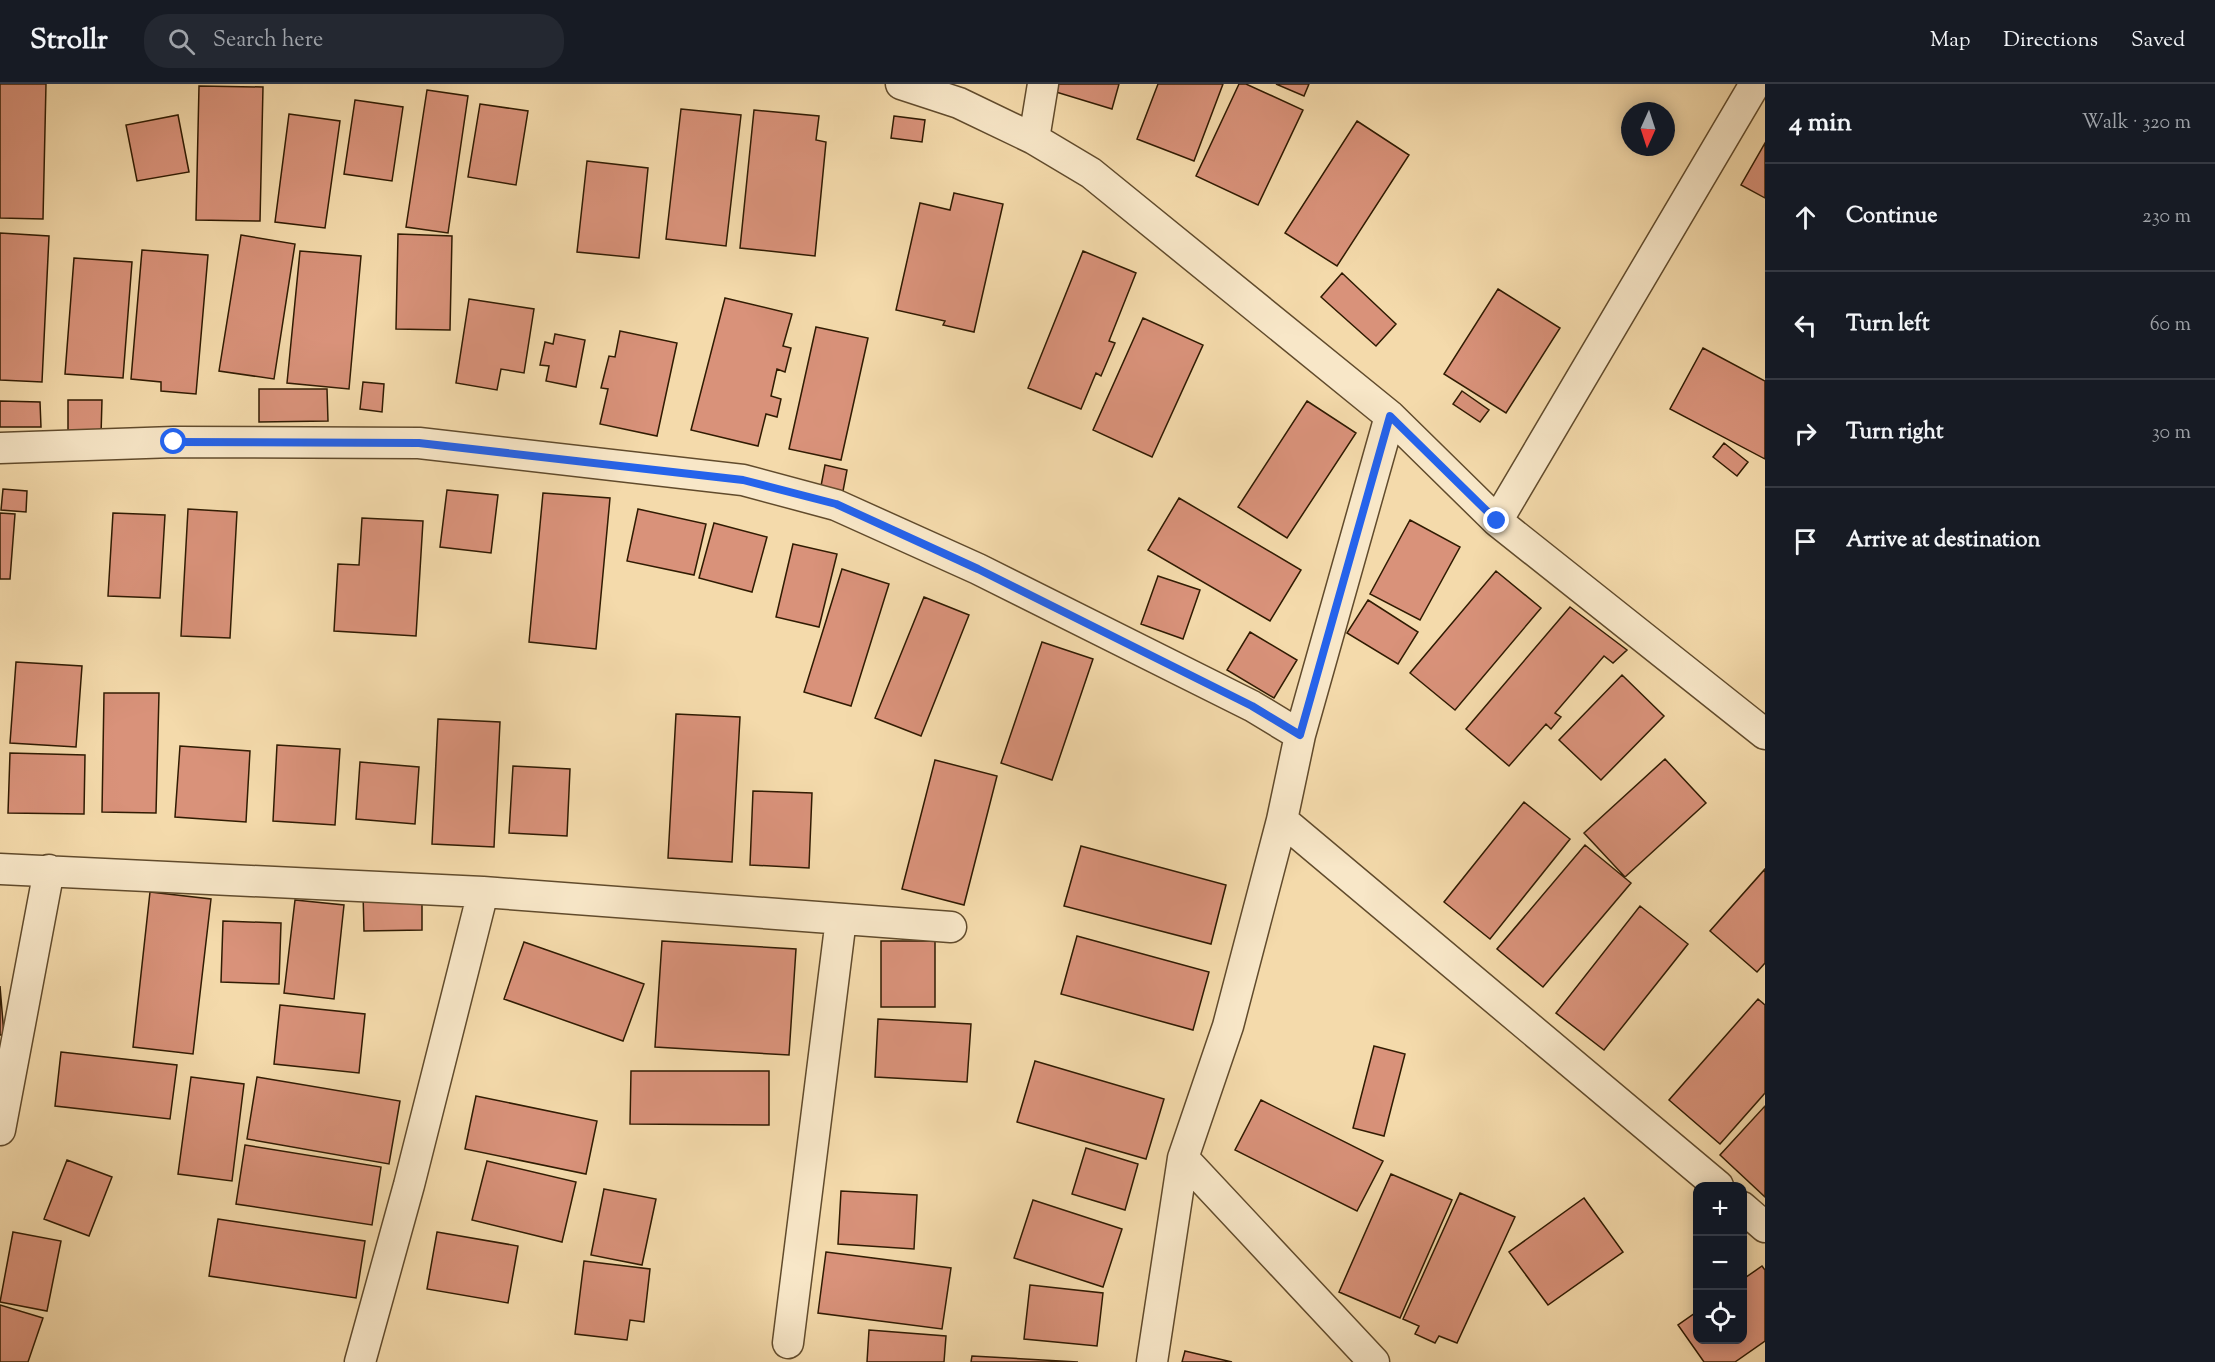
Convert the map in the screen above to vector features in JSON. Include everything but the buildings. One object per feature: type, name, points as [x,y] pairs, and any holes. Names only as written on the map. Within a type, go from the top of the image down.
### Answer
[{"type":"street","points":[[901,84],[959,103],[1034,139],[1091,173],[1390,416],[1497,521],[1765,734]]},
{"type":"street","points":[[1034,139],[1043,84]]},
{"type":"street","points":[[1497,521],[1755,84]]},
{"type":"street","points":[[1152,1362],[1183,1158],[1228,1026],[1282,819],[1300,735],[1390,416]]},
{"type":"street","points":[[0,447],[174,442],[419,443],[743,480],[836,504],[978,569],[1252,706],[1300,735]]},
{"type":"street","points":[[1282,819],[1713,1182]]},
{"type":"street","points":[[0,869],[483,892],[951,927]]},
{"type":"street","points":[[0,1130],[48,870]]},
{"type":"street","points":[[360,1362],[409,1185],[483,892]]},
{"type":"street","points":[[788,1343],[841,919]]},
{"type":"street","points":[[1183,1158],[1374,1362]]},
{"type":"street","points":[[1747,1211],[1765,1227]]},
{"type":"route","points":[[174,442],[419,443],[743,480],[836,504],[978,569],[1252,706],[1300,735],[1390,416],[1497,521]]}]
